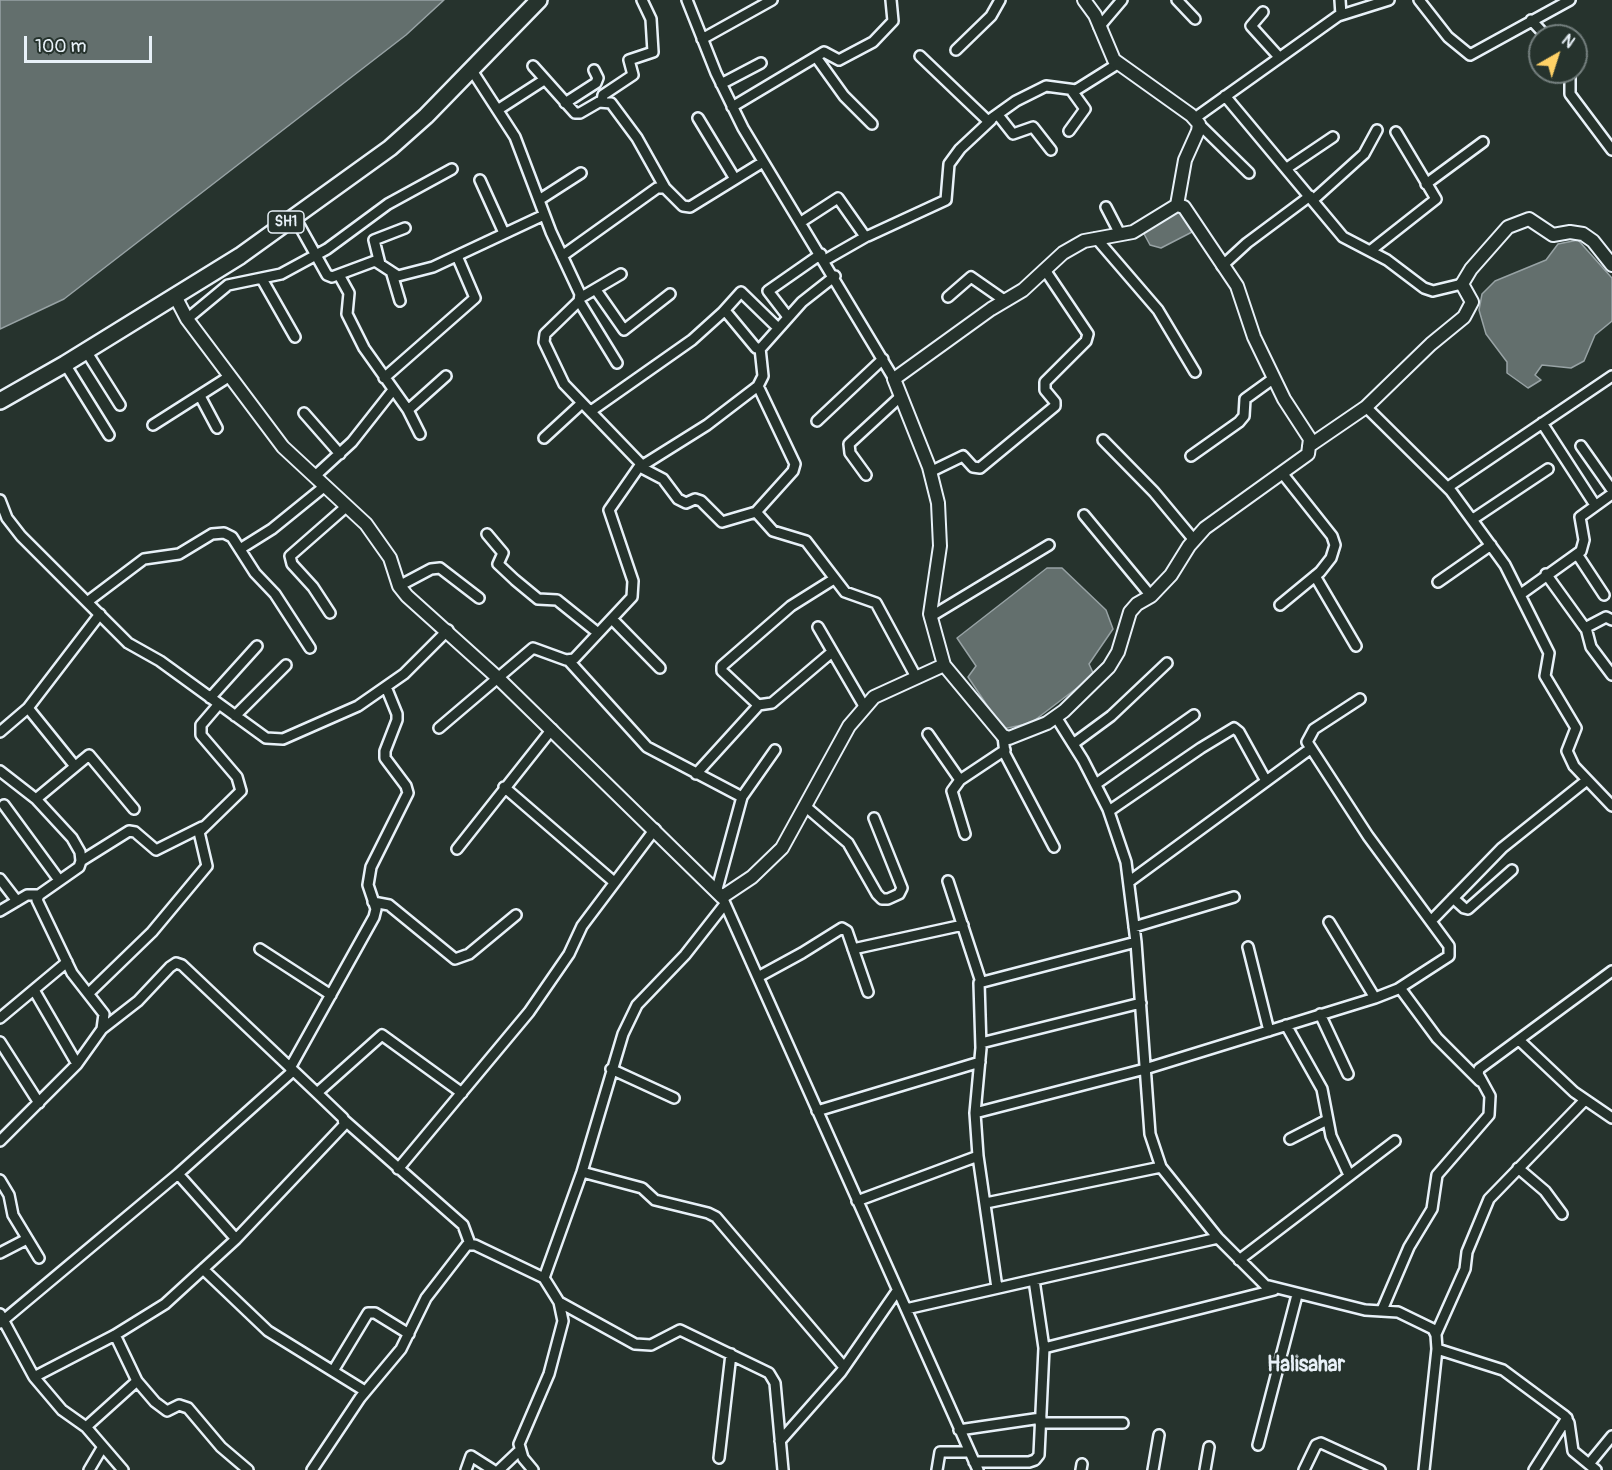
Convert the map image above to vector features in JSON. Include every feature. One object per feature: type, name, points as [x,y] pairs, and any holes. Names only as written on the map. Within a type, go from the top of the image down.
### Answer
[{"type":"main road","name":"SH1","points":[[0,401],[65,364],[240,256],[400,140],[538,0]]},
{"type":"street","points":[[602,101],[603,95],[633,75],[629,60],[653,52],[651,19],[642,0]]},
{"type":"street","points":[[687,0],[732,107],[763,162],[835,276],[894,379],[930,472],[938,503],[940,546],[930,617],[944,665],[1003,736],[1005,750],[1054,847]]},
{"type":"street","points":[[702,39],[772,0]]},
{"type":"street","points":[[732,107],[816,57],[827,52],[839,60],[877,39],[893,21],[891,0]]},
{"type":"street","points":[[956,50],[991,16],[1000,0]]},
{"type":"street","points":[[1084,0],[1100,27],[1114,60],[1197,121],[1249,172]]},
{"type":"street","points":[[1100,27],[1122,0]]},
{"type":"street","points":[[1177,0],[1196,19]]},
{"type":"street","points":[[1340,0],[1341,15]]},
{"type":"street","points":[[1177,205],[1182,170],[1197,121],[1225,96],[1341,15],[1389,0]]},
{"type":"street","points":[[1419,0],[1448,37],[1470,55],[1569,0]]},
{"type":"street","points":[[1263,12],[1251,26],[1279,57]]},
{"type":"street","points":[[1532,20],[1536,24]]},
{"type":"street","points":[[816,57],[844,96],[872,124]]},
{"type":"street","points":[[920,57],[986,120],[994,118]]},
{"type":"street","points":[[721,84],[761,63]]},
{"type":"street","points":[[788,317],[768,291],[823,257],[946,200],[949,164],[960,150],[994,118],[1016,101],[1046,86],[1072,91],[1119,63]]},
{"type":"street","points":[[533,66],[577,114],[602,101],[611,103],[633,132],[665,189],[683,206],[690,207],[763,162]]},
{"type":"street","points":[[471,69],[515,137],[544,215],[580,299],[617,363]]},
{"type":"street","points":[[565,103],[596,83],[598,78],[594,70]]},
{"type":"street","points":[[499,109],[544,80]]},
{"type":"street","points":[[1570,84],[1570,94],[1612,150]]},
{"type":"street","points":[[1069,131],[1085,109],[1072,91]]},
{"type":"street","points":[[1225,96],[1344,237],[1387,260],[1424,288],[1433,291],[1462,284],[1471,269],[1508,227],[1529,219],[1553,235],[1570,232],[1583,234],[1593,241],[1612,265]]},
{"type":"street","points":[[698,117],[735,179]]},
{"type":"street","points":[[994,118],[1013,135],[1033,127],[1051,150]]},
{"type":"street","points":[[1222,266],[1247,243],[1311,198],[1364,154],[1377,130]]},
{"type":"street","points":[[1370,251],[1436,199],[1396,132]]},
{"type":"street","points":[[1287,168],[1334,137]]},
{"type":"street","points":[[1426,184],[1484,142]]},
{"type":"street","points":[[187,319],[232,283],[280,274],[327,249],[388,204],[452,169]]},
{"type":"street","points":[[539,200],[581,173]]},
{"type":"street","points":[[480,180],[504,233]]},
{"type":"street","points":[[562,256],[657,188],[665,189]]},
{"type":"street","points":[[801,222],[838,198],[867,236]]},
{"type":"street","points":[[894,379],[1004,300],[1023,290],[1063,253],[1084,241],[1133,232],[1177,205],[1184,207],[1237,286],[1254,337],[1298,423],[1310,439],[1308,454],[1205,528],[1194,540],[1171,575],[1151,596],[1137,604],[1130,612],[1118,652],[1109,667],[1056,717],[1010,738],[1003,736]]},
{"type":"street","points":[[1106,207],[1120,234]]},
{"type":"street","points":[[294,216],[327,275],[332,277],[375,261],[398,276],[433,267],[544,215]]},
{"type":"street","points":[[380,264],[374,240],[405,228]]},
{"type":"street","points":[[1096,238],[1158,310],[1195,372]]},
{"type":"street","points":[[384,378],[475,298],[457,256]]},
{"type":"street","points":[[930,472],[963,456],[974,467],[980,468],[1055,406],[1055,402],[1045,390],[1045,382],[1086,341],[1088,334],[1045,270]]},
{"type":"street","points":[[392,274],[400,301]]},
{"type":"street","points":[[621,274],[580,299],[543,338],[564,384],[639,461],[640,467]]},
{"type":"street","points":[[339,275],[349,293],[347,314],[368,356],[408,410],[420,434]]},
{"type":"street","points":[[569,661],[576,657],[632,597],[634,588],[609,510],[640,467],[707,425],[758,386],[763,376],[760,348],[802,302],[835,276]]},
{"type":"street","points":[[948,297],[969,277],[974,277],[1004,300]]},
{"type":"street","points":[[261,279],[295,338]]},
{"type":"street","points":[[1309,446],[1366,407],[1470,310],[1472,302],[1462,284]]},
{"type":"street","points":[[596,290],[624,330],[670,294]]},
{"type":"street","points":[[591,411],[692,340],[741,292],[778,328]]},
{"type":"street","points":[[175,296],[187,319],[283,447],[366,524],[390,558],[399,586],[552,729],[722,897],[976,1466],[1035,1460],[1039,1455],[1044,1348],[1034,1280]]},
{"type":"street","points":[[723,312],[756,348],[760,348]]},
{"type":"street","points":[[86,351],[120,405]]},
{"type":"street","points":[[817,421],[883,359]]},
{"type":"street","points":[[65,364],[109,435]]},
{"type":"street","points":[[153,425],[230,376]]},
{"type":"street","points":[[408,410],[446,376]]},
{"type":"street","points":[[1448,487],[1612,376]]},
{"type":"street","points":[[1191,456],[1239,422],[1244,416],[1245,399],[1274,378]]},
{"type":"street","points":[[640,467],[663,479],[678,499],[686,503],[695,499],[701,501],[722,522],[756,512],[793,471],[795,464],[758,386]]},
{"type":"street","points":[[315,476],[340,454],[393,390]]},
{"type":"street","points":[[200,396],[217,428]]},
{"type":"street","points":[[866,475],[850,453],[849,444],[901,396]]},
{"type":"street","points":[[544,438],[582,403]]},
{"type":"street","points":[[1366,407],[1448,487],[1491,545],[1521,594],[1550,653],[1545,676],[1576,728],[1567,751],[1574,766],[1612,806]]},
{"type":"street","points":[[304,413],[340,454]]},
{"type":"street","points":[[1542,423],[1595,505]]},
{"type":"street","points":[[1103,440],[1154,492],[1194,540]]},
{"type":"street","points":[[1521,594],[1577,554],[1584,540],[1580,517],[1612,492],[1581,446]]},
{"type":"street","points":[[1473,519],[1548,470]]},
{"type":"street","points":[[1280,605],[1315,576],[1334,552],[1332,536],[1282,473]]},
{"type":"street","points":[[240,549],[272,529],[325,486]]},
{"type":"street","points":[[0,500],[7,518],[21,536],[128,643],[160,662],[266,738],[283,739],[346,712],[405,674],[448,630]]},
{"type":"street","points":[[330,613],[313,587],[289,561],[290,556],[347,506]]},
{"type":"street","points":[[756,512],[773,531],[806,541],[845,592],[876,603],[916,677]]},
{"type":"street","points":[[1084,515],[1151,596]]},
{"type":"street","points":[[87,602],[144,559],[178,554],[212,534],[224,533],[232,537],[255,573],[275,594],[310,648]]},
{"type":"street","points":[[487,534],[503,553],[498,564],[515,580],[538,600],[557,600],[598,633]]},
{"type":"street","points":[[930,617],[1049,545]]},
{"type":"street","points":[[1438,582],[1491,545]]},
{"type":"street","points":[[1577,554],[1604,594]]},
{"type":"street","points":[[399,586],[431,569],[440,568],[480,598]]},
{"type":"street","points":[[1546,574],[1586,628],[1591,647],[1612,675]]},
{"type":"street","points":[[1315,576],[1356,646]]},
{"type":"street","points":[[758,705],[722,671],[722,666],[791,606],[834,579]]},
{"type":"street","points":[[0,732],[28,708],[100,614]]},
{"type":"street","points":[[1586,628],[1606,617],[1612,620]]},
{"type":"street","points":[[612,619],[660,668]]},
{"type":"street","points":[[818,627],[864,706]]},
{"type":"street","points":[[210,698],[257,646]]},
{"type":"street","points":[[439,728],[535,647],[569,661],[647,747],[742,797]]},
{"type":"street","points":[[758,705],[772,703],[832,652]]},
{"type":"street","points":[[1073,744],[1111,716],[1167,663]]},
{"type":"street","points":[[235,716],[286,665]]},
{"type":"street","points":[[722,897],[752,877],[782,848],[849,726],[864,706],[892,687],[944,665]]},
{"type":"street","points":[[123,1470],[86,1427],[62,1410],[34,1377],[1,1319],[178,1174],[292,1069],[374,917],[376,912],[368,885],[371,867],[408,793],[385,758],[385,751],[397,720],[397,714],[386,687]]},
{"type":"street","points":[[975,1113],[1145,1069],[1375,998],[1400,988],[1446,958],[1450,953],[1449,946],[1368,836],[1310,749],[1308,737],[1314,729],[1360,699]]},
{"type":"street","points":[[1,910],[27,895],[39,895],[79,867],[81,861],[129,831],[135,832],[156,850],[202,827],[237,797],[241,790],[237,777],[199,730],[219,704]]},
{"type":"street","points":[[696,774],[754,713],[758,705]]},
{"type":"street","points":[[28,708],[74,765]]},
{"type":"street","points":[[1096,784],[1194,715]]},
{"type":"street","points":[[1056,717],[1096,784],[1109,811],[1119,836],[1130,881],[1150,1134],[1161,1167],[1218,1238],[1259,1281],[1275,1290],[1297,1295],[1365,1310],[1398,1312],[1428,1326],[1436,1334]]},
{"type":"street","points":[[457,849],[552,729]]},
{"type":"street","points":[[1109,811],[1230,729],[1239,732],[1266,781]]},
{"type":"street","points":[[928,734],[960,780]]},
{"type":"street","points":[[1130,881],[1310,749]]},
{"type":"street","points":[[544,1278],[582,1172],[626,1025],[637,1005],[685,955],[722,897],[742,797],[776,750]]},
{"type":"street","points":[[964,834],[951,796],[960,780],[1005,750]]},
{"type":"street","points":[[36,799],[89,754],[134,809]]},
{"type":"street","points":[[0,771],[36,799],[72,838],[81,861]]},
{"type":"street","points":[[1431,921],[1502,848],[1587,780]]},
{"type":"street","points":[[504,787],[614,882]]},
{"type":"street","points":[[4,805],[59,880]]},
{"type":"street","points":[[805,806],[848,843],[877,894],[882,899],[888,899],[899,894],[902,888],[874,818]]},
{"type":"street","points":[[88,993],[152,932],[205,871],[207,861],[199,832],[202,827]]},
{"type":"street","points":[[398,1169],[529,1012],[569,954],[582,926],[655,829]]},
{"type":"street","points":[[1453,898],[1468,909],[1512,870]]},
{"type":"street","points":[[0,879],[17,901]]},
{"type":"street","points":[[948,881],[981,982]]},
{"type":"street","points":[[39,895],[38,907],[67,962],[104,1014],[102,1029]]},
{"type":"street","points":[[1134,927],[1234,897]]},
{"type":"street","points":[[373,902],[389,904],[455,960],[469,954],[516,915]]},
{"type":"street","points":[[1329,922],[1375,998]]},
{"type":"street","points":[[853,949],[963,925]]},
{"type":"street","points":[[758,977],[802,953],[842,927],[847,931],[868,992]]},
{"type":"street","points":[[997,1288],[978,1156],[975,1113],[981,1043],[978,986],[981,982],[1136,942]]},
{"type":"street","points":[[1248,947],[1269,1031]]},
{"type":"street","points":[[260,949],[331,994]]},
{"type":"street","points":[[0,1018],[67,962]]},
{"type":"street","points":[[0,1141],[77,1064],[102,1029],[138,1001],[177,963],[182,965],[398,1169],[463,1225],[470,1244],[544,1278],[559,1302],[563,1331],[549,1374],[521,1438],[519,1451],[499,1470]]},
{"type":"street","points":[[1382,1310],[1409,1246],[1432,1209],[1437,1175],[1489,1115],[1490,1096],[1478,1074],[1482,1065],[1612,971]]},
{"type":"street","points":[[1400,988],[1445,1047],[1484,1083]]},
{"type":"street","points":[[34,990],[77,1064]]},
{"type":"street","points":[[981,1043],[1141,1003]]},
{"type":"street","points":[[1320,1014],[1348,1074]]},
{"type":"street","points":[[1286,1025],[1322,1089],[1327,1120],[1349,1175]]},
{"type":"street","points":[[317,1093],[382,1035],[462,1093]]},
{"type":"street","points":[[1519,1040],[1584,1101],[1612,1118]]},
{"type":"street","points":[[0,1042],[39,1103]]},
{"type":"street","points":[[817,1111],[980,1062]]},
{"type":"street","points":[[611,1069],[674,1098]]},
{"type":"street","points":[[1424,1470],[1437,1348],[1436,1334],[1464,1269],[1467,1252],[1489,1200],[1584,1101]]},
{"type":"street","points":[[34,1377],[115,1335],[165,1304],[236,1239],[342,1129],[343,1118]]},
{"type":"street","points":[[1290,1138],[1327,1120]]},
{"type":"street","points":[[1239,1260],[1395,1141]]},
{"type":"street","points":[[857,1201],[978,1156]]},
{"type":"street","points":[[986,1203],[1161,1167]]},
{"type":"street","points":[[1518,1168],[1545,1191],[1562,1214]]},
{"type":"street","points":[[582,1172],[642,1189],[653,1199],[716,1217],[844,1367]]},
{"type":"street","points":[[178,1174],[236,1239]]},
{"type":"street","points":[[0,1180],[9,1195],[14,1215],[39,1258]]},
{"type":"street","points":[[906,1309],[1218,1238]]},
{"type":"street","points":[[0,1253],[27,1239]]},
{"type":"street","points":[[312,1470],[365,1391],[401,1349],[426,1298],[465,1246],[470,1244]]},
{"type":"street","points":[[204,1269],[268,1331],[365,1391]]},
{"type":"street","points":[[1044,1348],[1275,1290]]},
{"type":"street","points":[[780,1441],[844,1367],[897,1291]]},
{"type":"street","points":[[1258,1445],[1297,1295]]},
{"type":"street","points":[[559,1302],[640,1346],[651,1344],[680,1330],[765,1370],[773,1378],[783,1470]]},
{"type":"street","points":[[333,1371],[368,1313],[375,1313],[409,1334]]},
{"type":"street","points":[[115,1335],[137,1381],[163,1410],[167,1411],[184,1405],[221,1447],[248,1470]]},
{"type":"street","points":[[1437,1348],[1503,1370],[1567,1418],[1573,1449],[1592,1467],[1612,1436]]},
{"type":"street","points":[[719,1458],[731,1354]]},
{"type":"street","points":[[86,1427],[137,1381]]},
{"type":"street","points":[[1534,1470],[1567,1418]]},
{"type":"street","points":[[959,1430],[1040,1420],[1123,1423]]},
{"type":"street","points":[[1153,1470],[1159,1435]]},
{"type":"street","points":[[1304,1470],[1316,1445],[1321,1443],[1380,1470]]},
{"type":"street","points":[[1205,1470],[1209,1447]]},
{"type":"street","points":[[89,1470],[102,1448]]},
{"type":"street","points":[[519,1451],[533,1470]]},
{"type":"street","points":[[937,1470],[940,1452],[970,1452]]},
{"type":"street","points":[[466,1470],[471,1456],[494,1470]]},
{"type":"shaded area","points":[[0,0],[444,0],[406,35],[64,299],[0,329]]},
{"type":"shaded area","points":[[1181,210],[1194,231],[1161,248],[1150,245],[1143,232]]},
{"type":"shaded area","points":[[1578,240],[1612,278],[1612,321],[1595,335],[1584,361],[1571,368],[1542,365],[1535,375],[1541,380],[1528,388],[1507,373],[1507,362],[1486,334],[1479,310],[1482,294],[1495,281],[1546,260],[1558,244]]},
{"type":"shaded area","points":[[1047,568],[1062,568],[1106,610],[1113,629],[1089,664],[1094,675],[1031,723],[1003,729],[968,677],[976,666],[957,638]]},
{"type":"district","name":"Halisahar","points":[[1306,1366]]}]
